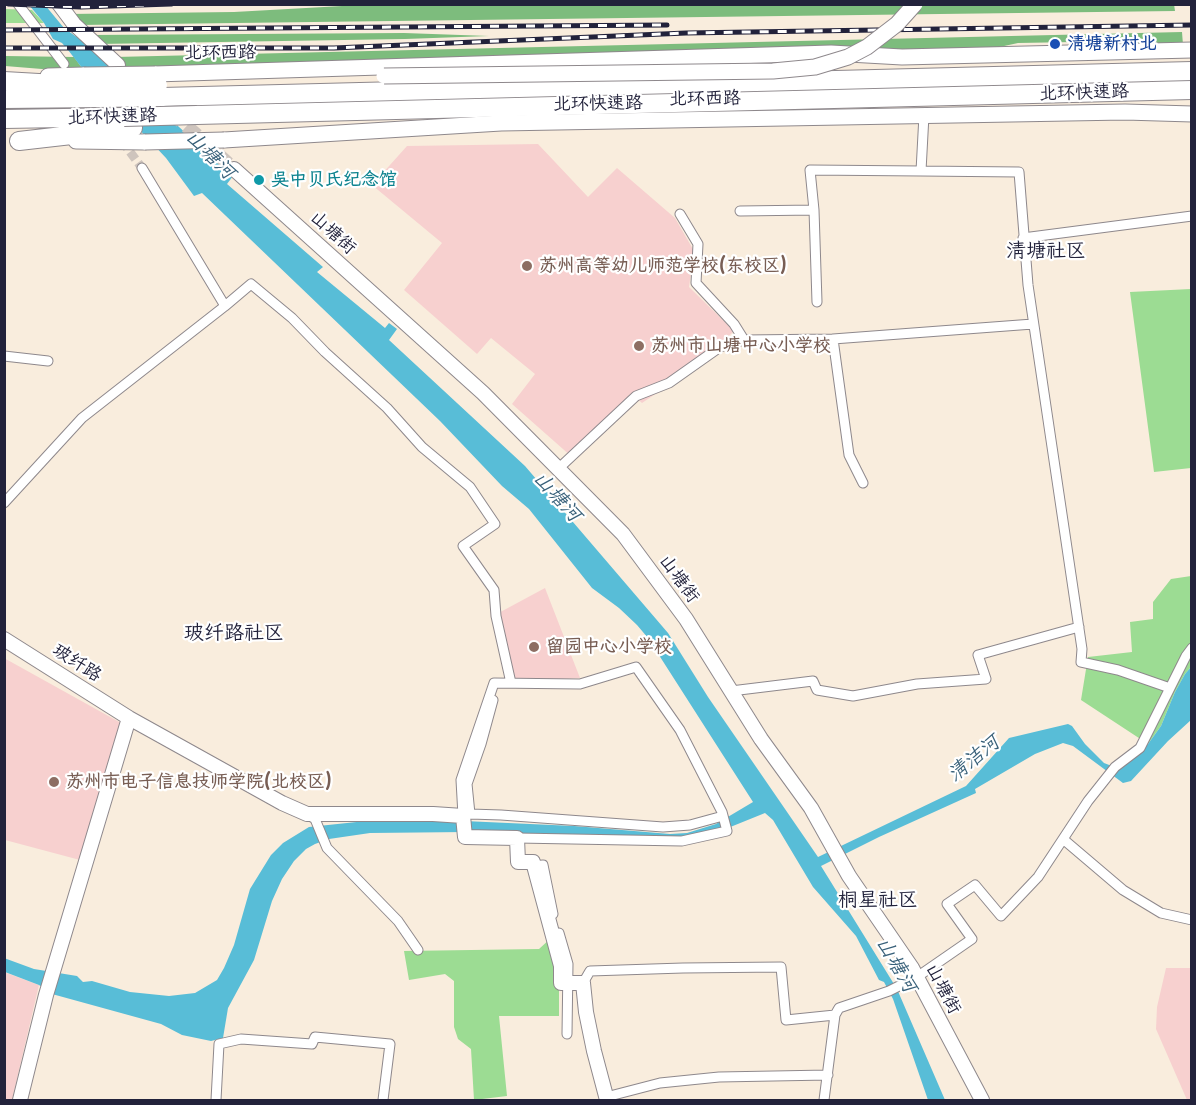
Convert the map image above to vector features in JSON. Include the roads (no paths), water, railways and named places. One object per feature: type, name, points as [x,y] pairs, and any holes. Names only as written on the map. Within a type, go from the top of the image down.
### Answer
[{"type":"highway","name":"北环快速路","points":[[4,99],[62,99],[91,86],[158,85],[257,94],[1191,71]]},
{"type":"highway","points":[[4,79],[91,86]]},
{"type":"highway","name":"北环快速路","points":[[4,119],[65,119],[134,129],[196,120],[291,123],[405,108],[1191,90]]},
{"type":"highway","points":[[1141,91],[1191,97]]},
{"type":"highway","points":[[12,141],[134,129]]},
{"type":"main road","points":[[237,72],[384,76],[773,71],[815,67],[842,59],[867,47],[897,24],[915,4]]},
{"type":"main road","name":"北环西路","points":[[158,85],[237,72],[500,62],[831,53],[902,57],[1191,51]]},
{"type":"main road","name":"北环西路","points":[[134,129],[224,140],[501,123],[1098,112],[1191,114]]},
{"type":"street","points":[[18,4],[64,64]]},
{"type":"street","points":[[59,4],[74,24],[118,65]]},
{"type":"street","points":[[921,171],[924,115]]},
{"type":"street","points":[[142,168],[225,306]]},
{"type":"street","name":"山塘街","points":[[234,169],[483,393],[623,534],[686,620],[761,739],[811,808],[836,853],[917,977],[982,1101]]},
{"type":"street","points":[[817,302],[814,210],[810,170],[1019,172],[1023,238],[1033,324],[1082,649],[1081,662],[1118,670],[1170,688]]},
{"type":"street","points":[[740,211],[814,210]]},
{"type":"street","points":[[680,214],[698,244],[696,284],[734,324],[744,340]]},
{"type":"street","points":[[1023,238],[1191,216]]},
{"type":"street","points":[[4,503],[82,418],[250,284],[292,318],[325,352],[387,408],[422,447],[470,487],[495,524],[463,546],[494,590],[496,616],[512,683]]},
{"type":"street","points":[[558,469],[636,396],[669,383],[720,347],[744,340],[833,339],[1033,324]]},
{"type":"street","points":[[833,339],[849,455],[863,483]]},
{"type":"street","points":[[4,356],[48,361]]},
{"type":"street","points":[[731,691],[813,681],[817,690],[853,696],[917,684],[986,679],[978,655],[1078,627]]},
{"type":"street","name":"玻纤路","points":[[4,639],[129,718],[282,804],[311,816]]},
{"type":"street","points":[[824,1101],[835,1015],[839,1008],[889,991],[917,977],[972,939],[948,904],[975,885],[1001,916],[1038,877],[1088,801],[1112,770],[1140,748],[1191,648]]},
{"type":"street","points":[[466,816],[461,780],[494,683],[580,684],[636,667],[680,730],[723,817],[727,830],[682,841],[519,841],[465,837],[464,834],[466,816],[467,784],[487,723],[495,688]]},
{"type":"street","points":[[20,1101],[46,995],[129,718]]},
{"type":"street","points":[[418,950],[398,921],[327,848],[311,816],[433,814],[663,827],[690,825],[723,817]]},
{"type":"street","points":[[1063,839],[1133,896],[1161,913],[1191,920]]},
{"type":"street","points":[[519,841],[518,862],[533,862],[561,966],[561,982],[583,983]]},
{"type":"street","points":[[519,841],[522,866],[543,866],[555,921],[568,964],[567,1034]]},
{"type":"street","points":[[828,1075],[719,1077],[660,1083],[606,1099],[586,1012],[583,983],[590,971],[781,967],[786,1020],[835,1015]]},
{"type":"street","points":[[216,1101],[219,1044],[242,1039],[312,1044],[315,1037],[390,1044],[383,1101]]},
{"type":"water","points":[[29,5],[45,5],[64,28],[106,58],[113,67],[233,176],[227,184],[323,267],[317,272],[385,328],[389,323],[397,329],[389,340],[525,466],[668,633],[708,697],[818,857],[966,786],[1009,738],[1068,724],[1104,763],[1117,768],[1125,765],[1148,744],[1161,726],[1175,692],[1191,667],[1191,720],[1131,781],[1123,783],[1073,746],[1063,743],[1035,754],[975,789],[976,793],[821,866],[897,989],[945,1100],[928,1100],[893,999],[884,982],[879,980],[856,936],[813,887],[773,820],[765,813],[718,832],[682,839],[466,832],[370,833],[329,839],[315,844],[294,861],[282,879],[272,901],[254,960],[228,1008],[223,1038],[211,1041],[182,1035],[161,1024],[52,994],[39,985],[5,972],[4,958],[34,969],[77,976],[83,982],[92,981],[130,992],[169,996],[195,993],[217,980],[224,968],[234,945],[250,889],[271,855],[283,843],[309,827],[366,821],[464,821],[574,826],[670,834],[687,833],[716,824],[753,802],[648,638],[637,625],[592,588],[529,509],[502,486],[440,421],[202,193],[194,196],[166,158],[86,73],[62,43],[53,39],[44,23]]},
{"type":"tunnel","points":[[171,112],[234,169]]},
{"type":"tunnel","points":[[122,141],[142,168]]},
{"type":"railway","points":[[9,4],[81,7],[171,4]]},
{"type":"railway","points":[[4,30],[667,25]]},
{"type":"railway","points":[[4,48],[334,48],[686,33],[1192,25]]},
{"type":"place","name":"清塘新村北","points":[[1055,44]]},
{"type":"place","name":"吴中贝氏纪念馆","points":[[259,180]]},
{"type":"place","name":"苏州高等幼儿师范学校(东校区)","points":[[527,266]]},
{"type":"place","name":"苏州市山塘中心小学校","points":[[639,346]]},
{"type":"place","name":"留园中心小学校","points":[[534,647]]},
{"type":"place","name":"苏州市电子信息技师学院(北校区)","points":[[54,782]]},
{"type":"district","name":"清塘社区","points":[[1046,251]]},
{"type":"district","name":"玻纤路社区","points":[[234,633]]},
{"type":"district","name":"桐星社区","points":[[878,900]]},
{"type":"water label","name":"山塘河","points":[[210,155]]},
{"type":"water label","name":"山塘河","points":[[557,497]]},
{"type":"water label","name":"清洁河","points":[[974,759]]},
{"type":"water label","name":"山塘河","points":[[896,965]]}]
